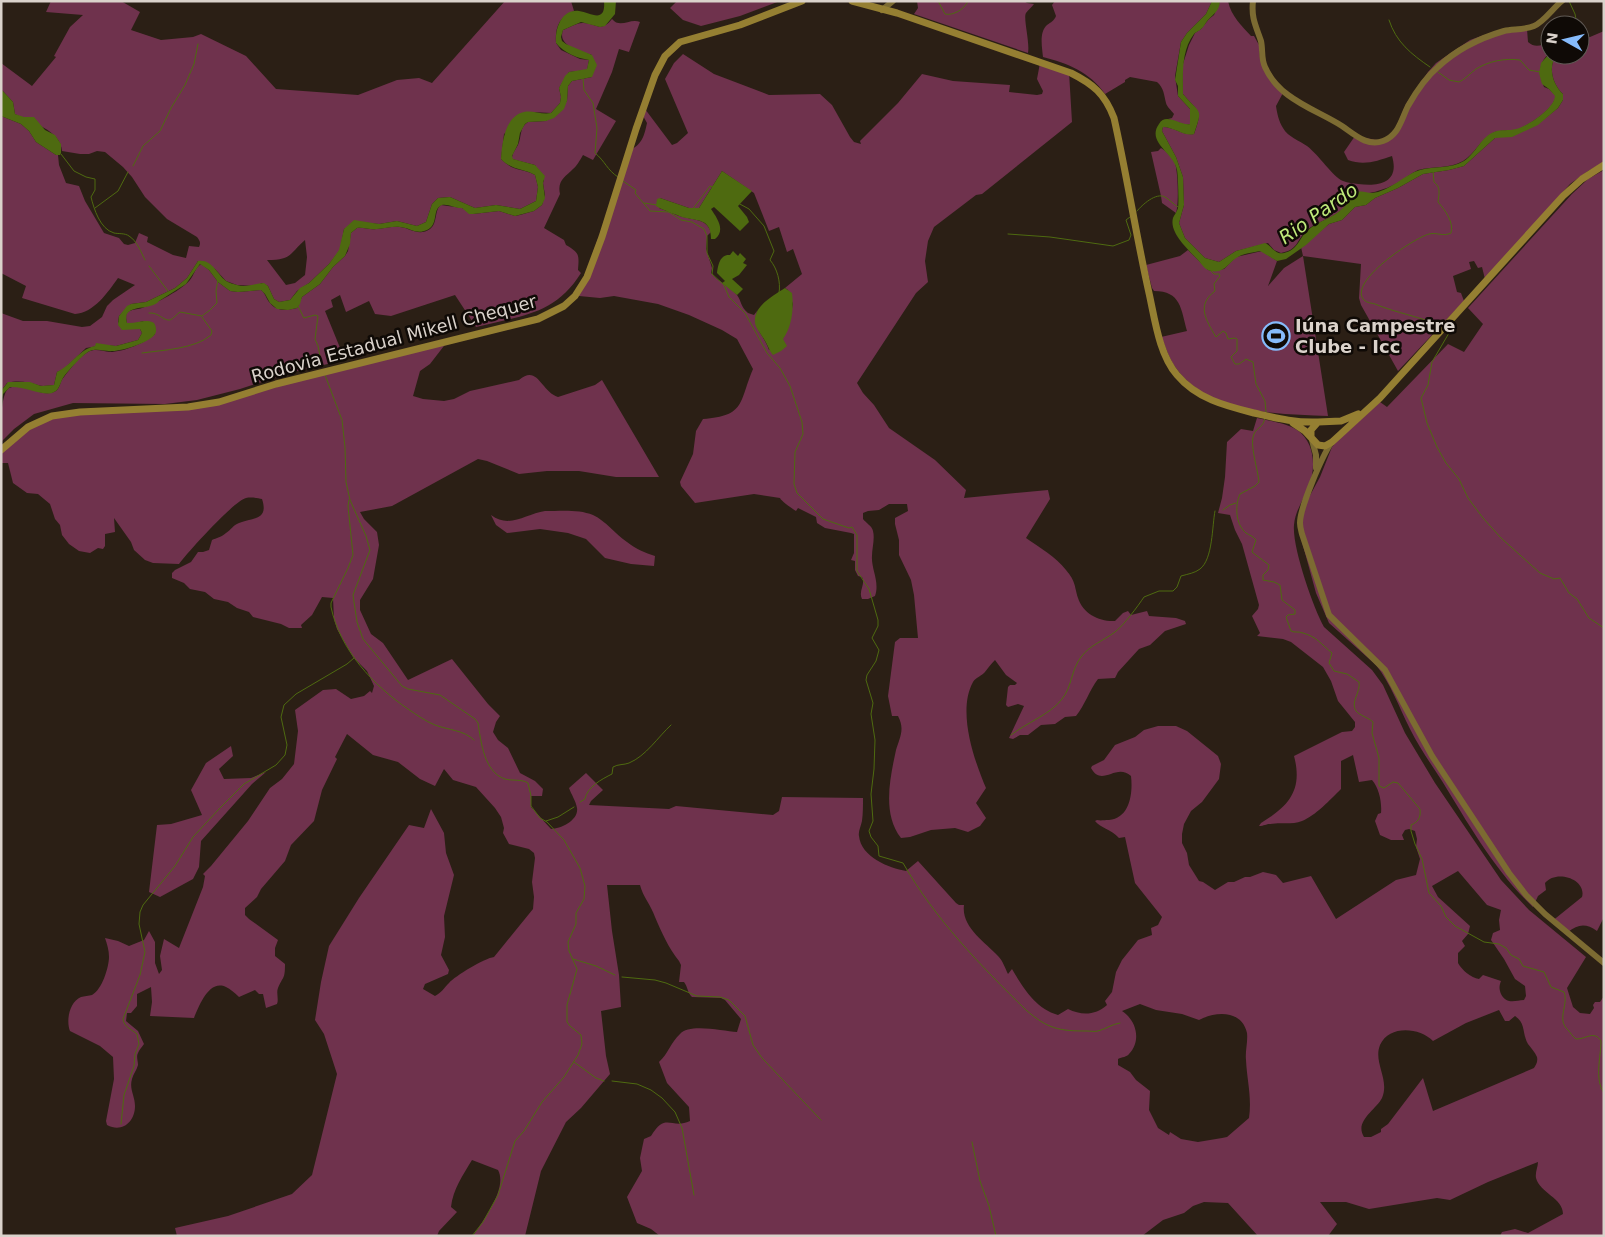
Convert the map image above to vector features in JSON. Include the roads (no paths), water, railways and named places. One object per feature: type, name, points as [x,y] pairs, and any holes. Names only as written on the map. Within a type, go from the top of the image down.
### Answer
[{"type":"main road","name":"Rodovia Estadual Mikell Chequer","points":[[1,450],[28,427],[52,416],[80,412],[188,408],[219,402],[276,384],[538,319],[564,306],[576,296],[587,277],[602,237],[639,120],[655,75],[665,56],[680,42],[740,25],[802,1]]},
{"type":"main road","points":[[852,1],[897,13],[1071,73],[1100,92],[1108,103],[1114,118],[1139,248],[1161,346],[1176,375],[1187,387],[1224,405],[1288,421],[1341,421],[1363,412]]},
{"type":"main road","points":[[882,10],[893,1]]},
{"type":"main road","points":[[1253,1],[1253,19],[1261,42],[1263,62],[1268,74],[1278,87],[1301,104],[1368,142],[1386,140],[1396,132],[1408,106],[1425,80],[1438,66],[1458,51],[1479,40],[1506,31],[1534,26],[1562,1]]},
{"type":"main road","points":[[1604,165],[1582,179],[1563,196],[1385,392],[1333,441],[1322,459],[1315,476],[1302,513],[1301,528],[1329,615],[1385,670],[1432,756],[1517,884],[1546,914],[1604,963]]},
{"type":"main road","points":[[1288,421],[1300,426],[1321,446],[1333,441]]},
{"type":"main road","points":[[1315,476],[1316,461],[1311,430],[1322,422]]},
{"type":"main road","points":[[1322,422],[1331,425],[1334,430],[1333,441]]},
{"type":"waterway","points":[[938,1],[945,14],[955,13],[962,9],[968,1]]},
{"type":"waterway","points":[[1569,1],[1575,15]]},
{"type":"waterway","points":[[1389,20],[1396,35],[1405,47],[1430,67]]},
{"type":"waterway","points":[[133,166],[143,146],[160,131],[185,85],[194,64],[198,44]]},
{"type":"waterway","points":[[1438,72],[1449,80],[1459,82],[1481,66],[1509,59],[1520,60],[1529,70],[1540,72]]},
{"type":"waterway","points":[[583,78],[584,90],[593,103],[597,128],[595,153],[618,177]]},
{"type":"waterway","points":[[61,154],[74,171],[95,179],[95,190],[91,197],[101,223],[109,231],[126,234],[132,238],[145,260]]},
{"type":"waterway","points":[[1433,171],[1434,182],[1439,188],[1438,202],[1450,220],[1451,233],[1445,235],[1429,234],[1410,243],[1373,272],[1361,292],[1364,300],[1367,302],[1440,326]]},
{"type":"waterway","points":[[95,208],[118,191],[128,172]]},
{"type":"waterway","points":[[623,181],[636,190],[635,193],[650,211],[669,212],[681,220],[692,222],[704,229],[707,236],[707,253],[713,266],[712,274],[724,285],[729,297],[745,313],[767,353],[780,368],[790,386],[802,422],[803,434],[795,452],[794,484],[797,493],[823,519],[849,528],[852,527],[857,535],[857,571],[869,589],[878,620],[878,626],[872,638],[879,650],[876,661],[866,680],[873,703],[871,714],[875,740],[871,794],[873,821],[869,831],[878,846],[879,856],[903,863],[929,903],[959,941],[1026,1010],[1041,1021],[1054,1028],[1094,1031],[1120,1023]]},
{"type":"waterway","points":[[692,210],[710,186],[713,187]]},
{"type":"waterway","points":[[1137,211],[1158,196],[1165,197],[1178,207]]},
{"type":"waterway","points":[[644,203],[657,205]]},
{"type":"waterway","points":[[738,203],[749,209],[764,226],[774,251],[770,260],[778,275],[779,293]]},
{"type":"waterway","points":[[1008,234],[1050,237],[1113,246],[1129,240],[1131,235],[1126,220],[1130,217]]},
{"type":"waterway","points":[[149,266],[168,291]]},
{"type":"waterway","points":[[1211,271],[1220,276],[1214,284],[1215,291],[1209,296],[1204,307],[1206,319],[1216,337],[1223,331],[1228,339],[1237,339],[1237,351],[1231,357],[1235,364],[1239,364],[1246,359],[1253,362],[1256,384],[1265,401],[1266,412]]},
{"type":"waterway","points":[[149,313],[156,314],[167,320],[170,320],[180,312],[202,316],[217,303],[216,291],[218,280]]},
{"type":"waterway","points":[[298,306],[304,318],[318,316],[315,339],[320,356]]},
{"type":"waterway","points":[[142,353],[188,346],[204,340],[211,335],[212,331],[202,317]]},
{"type":"waterway","points":[[1448,329],[1450,331],[1432,362],[1428,385],[1421,398],[1427,423],[1437,447],[1446,463],[1459,479],[1468,498],[1501,538],[1540,573],[1554,579],[1560,578],[1569,593],[1577,599],[1589,618],[1604,628]]},
{"type":"waterway","points":[[325,375],[342,420],[346,482],[350,500],[370,550],[353,595],[357,622],[363,639],[402,686],[408,689],[440,695],[475,719],[478,723],[485,756],[492,770],[505,779],[528,783],[531,806],[540,818],[547,822],[564,840],[580,868],[585,886],[584,899],[576,913],[576,924],[568,942],[569,951],[577,969],[567,1005],[567,1022],[581,1035],[582,1044],[578,1055],[564,1077],[542,1102],[524,1131],[515,1141],[498,1195],[483,1222],[472,1236]]},
{"type":"waterway","points":[[1265,418],[1253,438],[1253,450],[1259,482],[1240,494],[1237,503],[1238,520],[1242,529],[1256,540],[1252,552],[1269,565],[1268,570],[1263,575],[1263,580],[1280,585],[1282,600],[1295,610],[1295,614],[1286,617],[1291,631],[1301,632],[1315,639],[1332,653],[1329,663],[1334,671],[1347,674],[1359,682],[1354,708],[1373,722],[1372,733],[1379,758],[1379,786],[1384,788],[1393,782],[1398,783],[1420,809],[1417,821],[1411,825],[1411,831],[1422,859],[1429,893],[1455,926],[1484,942],[1499,944],[1506,948],[1511,955],[1519,959],[1523,966],[1544,972],[1551,987],[1564,992],[1563,1021],[1565,1026],[1576,1039],[1596,1036],[1601,1041],[1599,1081],[1604,1093]]},
{"type":"waterway","points":[[349,500],[353,555],[331,603],[335,623],[342,638],[360,665],[382,689],[428,722],[461,732],[474,740]]},
{"type":"waterway","points":[[1223,510],[1236,503]]},
{"type":"waterway","points":[[1011,735],[1045,714],[1057,704],[1065,694],[1075,667],[1081,657],[1093,646],[1119,629],[1144,597],[1159,591],[1173,591],[1177,587],[1181,576],[1200,569],[1210,550],[1215,511]]},
{"type":"waterway","points":[[121,1124],[124,1095],[139,1044],[137,1034],[126,1026],[123,1019],[140,975],[145,952],[139,924],[143,905],[175,866],[193,837],[220,808],[244,784],[276,765],[285,755],[287,745],[281,717],[284,705],[296,694],[354,658]]},
{"type":"waterway","points":[[580,802],[585,799],[586,795],[596,784],[612,774],[613,767],[629,763],[641,756],[671,725]]},
{"type":"waterway","points":[[546,821],[558,817],[574,807]]},
{"type":"waterway","points":[[573,959],[596,966],[615,975]]},
{"type":"waterway","points":[[622,977],[655,980],[697,996],[720,997],[729,1000],[745,1016],[753,1045],[762,1058],[821,1120]]},
{"type":"waterway","points":[[574,1062],[596,1078],[604,1081]]},
{"type":"waterway","points":[[612,1081],[637,1084],[651,1090],[662,1098],[675,1112],[682,1128],[694,1195]]},
{"type":"waterway","points":[[972,1142],[980,1181],[989,1206],[996,1236]]},
{"type":"place","name":"Iúna Campestre Clube - Icc","points":[[1276,336]]},
{"type":"water label","name":"Rio Pardo","points":[[1318,213]]}]
